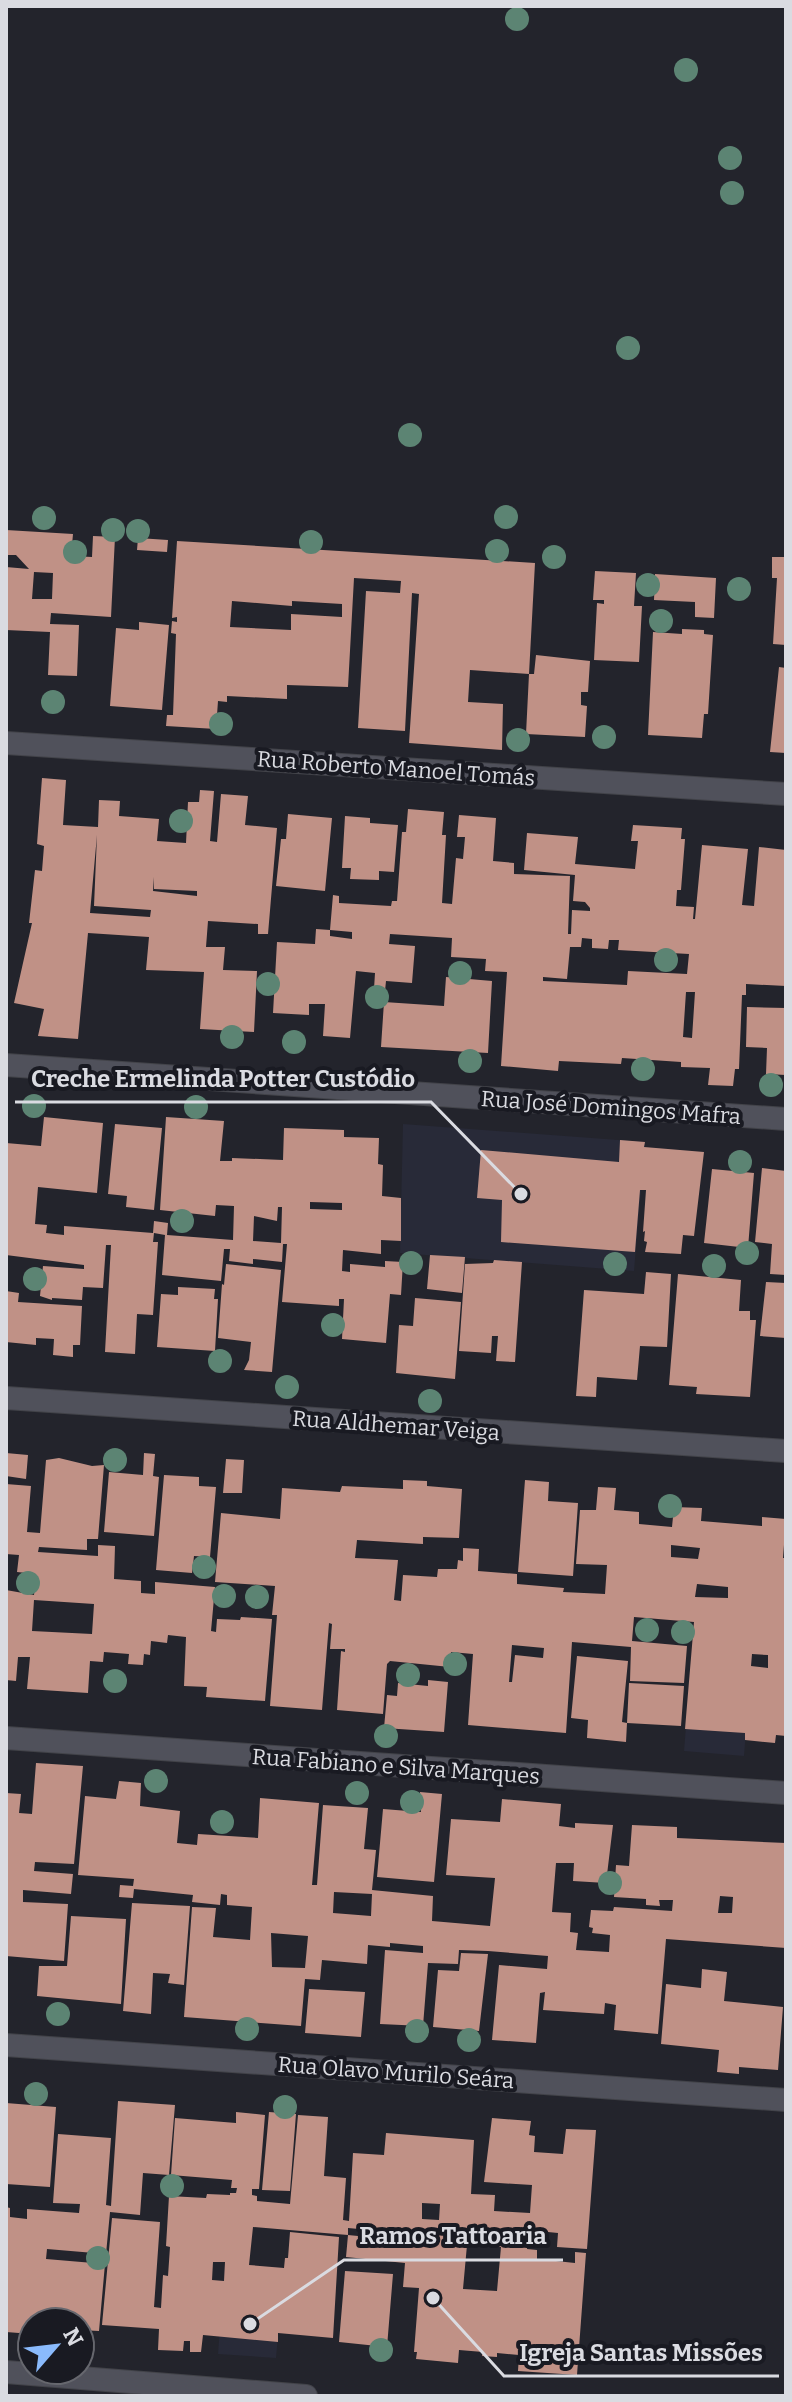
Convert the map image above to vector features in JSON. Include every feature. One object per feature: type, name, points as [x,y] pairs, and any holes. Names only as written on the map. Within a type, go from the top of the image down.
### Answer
[{"type":"street","name":"Rua Roberto Manoel Tomás","points":[[6,743],[786,794]]},
{"type":"street","name":"Rua José Domingos Mafra","points":[[6,1065],[786,1119]]},
{"type":"street","name":"Rua Aldhemar Veiga","points":[[6,1398],[786,1451]]},
{"type":"street","name":"Rua Fabiano e Silva Marques","points":[[6,1738],[786,1793]]},
{"type":"street","name":"Rua Olavo Murilo Seára","points":[[6,2045],[786,2100]]},
{"type":"street","points":[[6,2372],[306,2396]]},
{"type":"shaded area","points":[[403,1124],[645,1142],[634,1271],[400,1253]]},
{"type":"shaded area","points":[[694,1626],[754,1628],[744,1756],[684,1751]]},
{"type":"shaded area","points":[[225,2264],[284,2268],[276,2358],[218,2354]]},
{"type":"building","points":[[6,530],[73,534],[71,556],[92,557],[93,536],[115,537],[111,617],[51,613],[50,624],[79,625],[77,676],[48,675],[50,632],[6,630],[6,567],[29,569],[16,555],[6,555]],"holes":[[[34,572],[53,573],[52,599],[32,599]]]},
{"type":"building","points":[[138,538],[168,540],[167,552],[137,550]]},
{"type":"building","points":[[177,541],[535,563],[529,674],[470,670],[468,702],[503,704],[502,750],[409,743],[419,594],[412,593],[405,731],[358,728],[366,591],[400,593],[401,581],[354,578],[348,687],[287,685],[287,699],[227,696],[227,702],[218,701],[216,729],[166,726],[167,715],[173,715],[176,634],[171,633],[172,621],[177,622],[177,617],[172,618]],"holes":[[[232,601],[292,606],[292,601],[342,604],[342,617],[291,614],[291,630],[230,627]]]},
{"type":"building","points":[[772,557],[786,557],[786,645],[773,644],[777,578],[772,578]]},
{"type":"building","points":[[595,571],[636,573],[634,606],[642,606],[639,662],[594,660],[597,603],[604,604],[604,600],[593,600]]},
{"type":"building","points":[[655,574],[716,578],[714,618],[695,617],[695,602],[654,600]]},
{"type":"building","points":[[139,622],[169,625],[162,710],[110,706],[116,628],[139,630]]},
{"type":"building","points":[[682,629],[704,630],[704,634],[713,635],[708,714],[704,714],[702,738],[648,735],[653,632],[682,634]]},
{"type":"building","points":[[536,655],[590,661],[588,692],[581,692],[581,705],[587,706],[585,737],[526,734],[529,674],[534,674]]},
{"type":"building","points":[[779,667],[786,668],[786,753],[770,752]]},
{"type":"building","points":[[42,778],[66,780],[63,825],[98,827],[99,800],[120,801],[119,816],[159,819],[157,841],[186,843],[188,802],[199,802],[200,790],[214,791],[210,841],[217,842],[221,794],[248,796],[245,825],[277,828],[268,934],[258,934],[258,924],[208,921],[206,947],[225,947],[223,970],[257,971],[254,1032],[200,1029],[204,972],[146,970],[149,937],[88,933],[78,1039],[38,1036],[44,1009],[14,1003],[32,923],[29,923],[35,870],[42,871],[44,846],[37,844]],"holes":[[[97,835],[94,906],[151,910],[150,917],[90,913]],[[154,877],[154,889],[197,891],[197,896],[153,891]]]},
{"type":"building","points":[[408,809],[444,812],[442,835],[446,835],[442,903],[452,904],[456,858],[463,859],[465,837],[457,837],[459,815],[496,818],[493,861],[514,863],[514,874],[570,876],[568,934],[571,934],[572,910],[590,911],[590,908],[585,902],[573,901],[575,875],[524,870],[527,833],[578,837],[575,864],[635,869],[638,841],[631,841],[633,825],[682,828],[681,839],[685,839],[681,890],[677,890],[676,906],[694,907],[693,919],[702,845],[748,849],[742,905],[754,906],[759,847],[786,850],[786,986],[746,984],[746,995],[742,995],[739,1069],[735,1069],[733,1086],[708,1085],[710,1068],[681,1067],[681,1062],[622,1058],[621,1064],[559,1061],[558,1071],[501,1066],[507,972],[485,971],[486,959],[451,957],[452,938],[390,934],[389,944],[415,946],[412,983],[386,981],[385,991],[374,989],[375,973],[356,971],[350,1038],[323,1036],[325,1004],[309,1004],[309,1015],[273,1013],[277,942],[315,944],[316,929],[330,930],[333,895],[339,896],[339,903],[391,906],[392,901],[397,901],[402,832],[406,832]],"holes":[[[330,930],[352,932],[352,939],[330,936]],[[582,938],[592,939],[592,948],[608,949],[609,940],[619,940],[618,950],[689,954],[687,974],[628,971],[627,985],[543,981],[543,977],[567,979],[570,947],[581,947]],[[686,992],[695,992],[692,1038],[683,1037]]]},
{"type":"building","points":[[288,814],[332,818],[325,891],[276,886],[281,839],[286,839]]},
{"type":"building","points":[[345,816],[370,818],[370,823],[398,825],[394,872],[379,871],[379,880],[350,879],[351,868],[342,868]]},
{"type":"building","points":[[446,977],[492,981],[488,1053],[381,1047],[384,1002],[444,1006]]},
{"type":"building","points":[[747,1007],[786,1008],[786,1075],[766,1074],[767,1048],[746,1047]]},
{"type":"building","points":[[44,1117],[103,1123],[97,1193],[38,1187],[35,1224],[47,1225],[46,1233],[64,1235],[64,1226],[153,1233],[154,1221],[168,1223],[167,1235],[233,1240],[234,1206],[216,1205],[215,1216],[160,1210],[166,1117],[224,1121],[220,1161],[232,1161],[232,1158],[283,1160],[284,1128],[344,1130],[344,1137],[379,1138],[378,1164],[383,1165],[382,1196],[401,1198],[401,1241],[381,1240],[381,1254],[343,1250],[342,1271],[350,1272],[350,1264],[385,1267],[385,1261],[403,1262],[401,1295],[390,1294],[386,1343],[342,1339],[344,1299],[339,1299],[339,1306],[282,1302],[287,1244],[283,1244],[282,1262],[253,1259],[253,1264],[229,1261],[230,1249],[224,1249],[221,1281],[162,1275],[165,1235],[154,1233],[153,1242],[158,1242],[153,1315],[137,1314],[135,1354],[105,1352],[111,1245],[106,1245],[103,1288],[83,1287],[82,1300],[52,1300],[40,1296],[43,1266],[84,1269],[84,1265],[6,1255],[6,1143],[41,1146]],"holes":[[[310,1202],[342,1203],[342,1210],[310,1209]],[[278,1207],[282,1207],[281,1243],[253,1241],[254,1216],[277,1221]]]},
{"type":"building","points":[[115,1124],[162,1128],[154,1210],[126,1207],[127,1196],[108,1194]]},
{"type":"building","points":[[620,1140],[645,1142],[644,1147],[704,1152],[694,1236],[683,1235],[681,1254],[645,1252],[646,1190],[640,1190],[635,1252],[501,1242],[502,1200],[477,1198],[481,1150],[619,1162]]},
{"type":"building","points":[[762,1168],[786,1171],[786,1275],[770,1274],[772,1244],[755,1242]]},
{"type":"building","points":[[712,1169],[754,1173],[748,1248],[704,1243]]},
{"type":"building","points":[[430,1255],[465,1257],[462,1293],[427,1289]]},
{"type":"building","points":[[494,1260],[522,1262],[515,1362],[496,1361],[498,1336],[492,1336],[491,1353],[459,1351],[465,1264],[493,1263]]},
{"type":"building","points":[[226,1264],[281,1270],[272,1372],[244,1370],[249,1360],[251,1342],[218,1338]]},
{"type":"building","points":[[646,1272],[671,1274],[667,1347],[640,1346],[637,1380],[597,1377],[596,1397],[576,1396],[584,1290],[644,1294]]},
{"type":"building","points":[[678,1274],[741,1280],[739,1311],[750,1311],[750,1320],[756,1320],[750,1397],[696,1394],[697,1387],[669,1385]]},
{"type":"building","points":[[766,1282],[786,1283],[786,1338],[760,1336]]},
{"type":"building","points":[[178,1287],[215,1289],[214,1299],[218,1299],[215,1351],[157,1347],[161,1294],[178,1295]]},
{"type":"building","points":[[6,1291],[19,1293],[18,1302],[82,1306],[80,1345],[73,1345],[73,1357],[53,1355],[54,1339],[36,1338],[36,1345],[6,1342]]},
{"type":"building","points":[[415,1298],[461,1302],[455,1379],[396,1373],[399,1325],[413,1326]]},
{"type":"building","points":[[6,1453],[28,1455],[26,1479],[6,1476]]},
{"type":"building","points":[[144,1453],[155,1454],[153,1476],[159,1477],[154,1536],[104,1532],[109,1472],[143,1475]]},
{"type":"building","points":[[59,1458],[92,1466],[104,1465],[98,1539],[87,1539],[87,1550],[39,1547],[38,1552],[98,1556],[98,1545],[115,1546],[114,1579],[141,1581],[141,1593],[155,1594],[155,1582],[215,1587],[211,1631],[216,1632],[217,1619],[272,1619],[265,1701],[206,1697],[207,1687],[184,1686],[186,1637],[168,1635],[167,1643],[151,1641],[150,1655],[144,1654],[143,1665],[128,1664],[129,1654],[104,1652],[103,1662],[90,1661],[88,1693],[27,1689],[30,1657],[18,1657],[16,1681],[6,1680],[6,1590],[34,1595],[36,1574],[17,1572],[19,1555],[6,1554],[6,1484],[31,1486],[27,1532],[40,1533],[46,1460]],"holes":[[[34,1600],[94,1604],[92,1634],[32,1631]]]},
{"type":"building","points":[[226,1459],[244,1460],[242,1493],[223,1493]]},
{"type":"building","points":[[164,1475],[199,1477],[199,1486],[216,1487],[210,1557],[194,1556],[192,1573],[156,1570]]},
{"type":"building","points":[[403,1480],[427,1481],[427,1486],[462,1489],[459,1538],[423,1537],[423,1544],[357,1540],[355,1558],[398,1560],[394,1600],[401,1601],[403,1575],[437,1577],[438,1569],[457,1569],[458,1560],[463,1561],[463,1548],[479,1549],[478,1571],[517,1574],[517,1584],[564,1588],[563,1592],[605,1594],[607,1565],[576,1564],[580,1510],[596,1510],[598,1487],[616,1488],[614,1510],[639,1512],[639,1524],[672,1527],[674,1507],[702,1508],[701,1521],[762,1526],[762,1517],[786,1519],[783,1558],[786,1558],[786,1736],[776,1735],[775,1743],[745,1740],[745,1733],[685,1729],[694,1622],[634,1617],[632,1641],[687,1646],[684,1683],[630,1681],[631,1647],[572,1642],[566,1733],[468,1725],[473,1654],[451,1652],[450,1667],[390,1661],[387,1664],[383,1714],[337,1710],[341,1651],[345,1652],[345,1649],[330,1649],[332,1624],[329,1623],[322,1710],[270,1706],[277,1615],[272,1615],[275,1586],[215,1582],[221,1513],[280,1519],[282,1488],[340,1492],[342,1486],[403,1489]],"holes":[[[671,1545],[700,1548],[698,1559],[671,1557]],[[697,1584],[728,1587],[728,1598],[695,1597]],[[512,1645],[544,1648],[543,1658],[515,1655],[512,1682],[509,1682]],[[752,1654],[768,1655],[768,1668],[751,1666]]]},
{"type":"building","points":[[525,1480],[549,1482],[548,1501],[578,1503],[573,1576],[518,1572]]},
{"type":"building","points":[[577,1656],[628,1661],[622,1722],[627,1723],[626,1742],[587,1738],[588,1720],[571,1718]]},
{"type":"building","points":[[428,1680],[448,1682],[444,1732],[384,1728],[387,1695],[397,1696],[398,1683],[428,1686]]},
{"type":"building","points":[[629,1683],[684,1686],[681,1726],[627,1723]]},
{"type":"building","points":[[36,1763],[83,1766],[74,1864],[35,1862],[34,1871],[73,1874],[71,1894],[23,1890],[23,1902],[68,1904],[64,1961],[6,1956],[6,1793],[21,1794],[19,1813],[32,1814]]},
{"type":"building","points":[[119,1781],[141,1783],[140,1806],[180,1811],[177,1843],[197,1845],[198,1834],[258,1838],[260,1798],[319,1803],[312,1885],[317,1885],[323,1805],[368,1808],[364,1849],[376,1850],[372,1890],[433,1896],[432,1921],[490,1926],[495,1878],[446,1875],[451,1819],[500,1822],[502,1799],[561,1804],[559,1826],[575,1828],[575,1823],[613,1825],[606,1883],[573,1881],[574,1863],[556,1863],[552,1912],[571,1913],[570,1932],[578,1933],[576,1950],[609,1952],[610,1935],[592,1933],[593,1928],[589,1927],[591,1910],[613,1911],[614,1907],[672,1911],[673,1900],[659,1900],[660,1906],[646,1905],[646,1899],[614,1897],[616,1865],[629,1866],[632,1825],[677,1827],[677,1838],[786,1843],[786,1948],[666,1939],[658,2034],[614,2030],[616,2005],[605,2003],[604,2014],[543,2010],[545,1992],[540,1993],[536,2043],[492,2040],[499,1965],[547,1969],[548,1956],[488,1951],[459,1950],[458,1964],[428,1963],[423,2026],[380,2024],[385,1950],[423,1953],[423,1946],[390,1943],[390,1947],[368,1945],[367,1964],[322,1960],[320,1980],[305,1979],[301,2026],[184,2017],[192,1907],[216,1908],[213,1937],[250,1940],[252,1907],[227,1905],[227,1895],[221,1894],[220,1905],[192,1902],[193,1895],[134,1889],[133,1898],[119,1897],[120,1885],[133,1886],[134,1879],[78,1875],[85,1796],[116,1799]],"holes":[[[334,1892],[372,1894],[371,1916],[333,1913]],[[720,1896],[733,1897],[732,1913],[718,1913]],[[271,1933],[308,1936],[305,1968],[272,1967]]]},
{"type":"building","points":[[420,1792],[442,1794],[434,1882],[377,1877],[383,1809],[421,1812]]},
{"type":"building","points":[[132,1903],[190,1906],[184,1985],[168,1983],[170,1974],[153,1973],[151,2014],[123,2011]]},
{"type":"building","points":[[71,1916],[126,1919],[121,2004],[37,1996],[39,1966],[67,1966]]},
{"type":"building","points":[[461,1953],[488,1954],[479,2031],[433,2027],[438,1970],[459,1971]]},
{"type":"building","points":[[702,1969],[727,1972],[724,2001],[783,2007],[778,2070],[739,2067],[739,2074],[717,2072],[719,2050],[661,2044],[666,1984],[701,1988]]},
{"type":"building","points":[[309,1989],[365,1992],[361,2037],[305,2033]]},
{"type":"building","points":[[118,2101],[175,2105],[169,2175],[143,2173],[140,2215],[110,2212],[106,2254],[47,2249],[46,2259],[105,2264],[99,2331],[96,2331],[96,2306],[16,2306],[16,2333],[6,2332],[6,2207],[10,2208],[10,2217],[27,2219],[27,2209],[79,2213],[80,2204],[53,2203],[58,2134],[111,2138],[106,2205],[111,2206]]},
{"type":"building","points":[[6,2103],[56,2107],[50,2187],[6,2184]]},
{"type":"building","points":[[236,2112],[265,2115],[259,2189],[252,2189],[252,2195],[257,2196],[257,2201],[290,2204],[298,2115],[328,2117],[324,2176],[346,2178],[343,2220],[349,2221],[353,2153],[384,2155],[386,2133],[474,2140],[471,2194],[495,2195],[494,2211],[530,2213],[532,2185],[484,2182],[492,2118],[531,2121],[529,2135],[535,2136],[534,2152],[563,2154],[566,2129],[596,2130],[587,2249],[557,2247],[558,2233],[528,2230],[527,2249],[537,2250],[537,2259],[575,2263],[575,2252],[586,2253],[577,2375],[518,2371],[519,2355],[497,2353],[497,2357],[482,2356],[483,2352],[459,2350],[458,2363],[416,2359],[419,2288],[403,2287],[405,2263],[346,2257],[348,2235],[253,2227],[249,2265],[284,2268],[290,2232],[339,2237],[333,2338],[278,2333],[278,2342],[203,2335],[201,2352],[190,2352],[190,2341],[184,2341],[183,2351],[158,2350],[159,2329],[102,2325],[112,2218],[160,2222],[154,2307],[161,2308],[163,2275],[168,2276],[169,2196],[206,2198],[207,2194],[236,2193],[237,2188],[231,2188],[232,2180],[171,2175],[175,2118],[236,2123]],"holes":[[[422,2203],[440,2204],[439,2220],[422,2219]],[[348,2228],[359,2229],[358,2236],[348,2235]],[[392,2228],[407,2229],[407,2239],[391,2239]],[[467,2245],[501,2247],[497,2291],[463,2289]],[[213,2262],[225,2262],[224,2281],[212,2280]]]},
{"type":"building","points":[[269,2112],[296,2114],[290,2191],[262,2190]]},
{"type":"building","points":[[345,2271],[393,2274],[387,2347],[339,2342]]},
{"type":"place","name":"Creche Ermelinda Potter Custódio","points":[[521,1194]]},
{"type":"place","name":"Igreja Santas Missões","points":[[433,2298]]},
{"type":"place","name":"Ramos Tattoaria","points":[[250,2324]]}]
